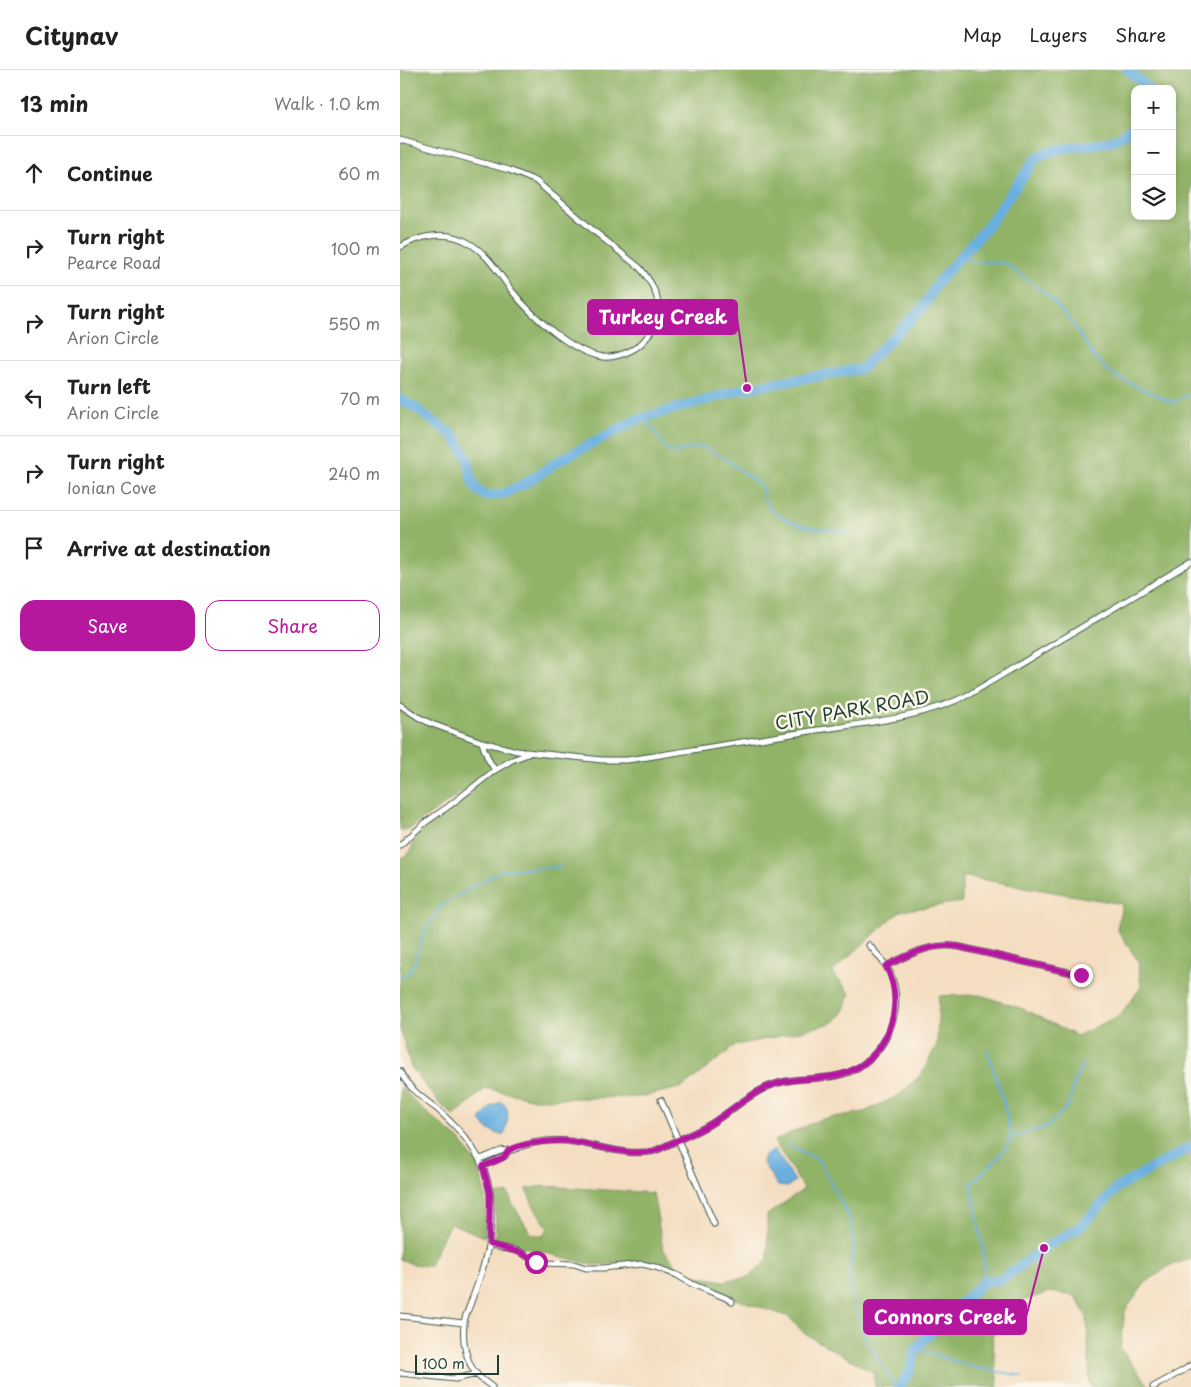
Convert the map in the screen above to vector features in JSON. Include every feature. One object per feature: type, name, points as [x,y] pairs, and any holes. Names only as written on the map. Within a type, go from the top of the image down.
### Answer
[{"type":"street","points":[[400,140],[508,170],[536,181],[640,268],[656,295],[658,310],[656,319],[648,335],[638,347],[610,357],[594,355],[570,344],[555,333],[513,292],[488,258],[468,242],[450,236],[435,236],[419,238],[400,247]]},
{"type":"street","name":"CITY PARK ROAD","points":[[400,705],[432,724],[482,742],[530,753],[602,760],[627,760],[848,726],[930,710],[950,703],[979,689],[1191,562]]},
{"type":"street","points":[[482,742],[488,761],[495,770]]},
{"type":"street","points":[[400,845],[426,822],[495,770],[512,760],[530,753]]},
{"type":"street","points":[[480,1159],[503,1150],[508,1151],[528,1144],[542,1142],[566,1141],[629,1152],[652,1151],[709,1125],[749,1096],[770,1086],[790,1080],[840,1075],[857,1068],[879,1049],[888,1034],[894,1015],[894,988],[890,973],[882,958],[870,945]]},
{"type":"street","points":[[886,966],[921,950],[943,946],[960,947],[1081,975]]},
{"type":"street","points":[[400,1071],[411,1088],[460,1131],[473,1147],[483,1166],[490,1193],[489,1244],[464,1323],[464,1341],[468,1360],[477,1374],[492,1387]]},
{"type":"street","points":[[662,1100],[714,1224]]},
{"type":"street","points":[[483,1166],[505,1156],[508,1151]]},
{"type":"street","points":[[489,1244],[514,1250],[536,1262],[543,1263],[574,1264],[586,1268],[642,1264],[655,1267],[677,1275],[732,1302]]},
{"type":"street","points":[[400,1316],[464,1323]]},
{"type":"street","points":[[1153,1387],[1184,1370],[1191,1364]]},
{"type":"street","points":[[400,1373],[455,1379],[477,1374]]},
{"type":"green space","points":[[400,70],[1191,70],[1191,1259],[1171,1265],[1145,1283],[1125,1311],[1120,1348],[1148,1385],[1143,1387],[1090,1387],[1087,1317],[1075,1296],[1049,1292],[1008,1306],[992,1336],[998,1387],[875,1387],[873,1372],[805,1334],[789,1317],[736,1299],[683,1273],[723,1281],[749,1277],[768,1260],[767,1215],[804,1189],[774,1141],[821,1119],[864,1112],[898,1096],[922,1074],[937,1044],[939,996],[980,995],[1023,1009],[1077,1036],[1120,1015],[1141,987],[1138,961],[1117,929],[1122,904],[962,876],[962,902],[900,911],[832,972],[850,993],[843,1012],[832,1023],[736,1045],[683,1087],[640,1097],[535,1099],[486,1088],[454,1116],[440,1104],[411,1067],[400,1029],[400,859],[410,853],[415,838],[433,822],[474,792],[465,790],[408,830],[400,831]]},
{"type":"green space","points":[[400,1086],[421,1108],[460,1140],[478,1166],[485,1193],[485,1237],[450,1223],[429,1266],[412,1264],[400,1259]]},
{"type":"green space","points":[[543,1186],[653,1193],[663,1249],[683,1273],[652,1261],[594,1265],[495,1240],[495,1195],[508,1193],[531,1234],[543,1236],[548,1228],[533,1205],[526,1189]]},
{"type":"water","points":[[501,1102],[508,1112],[505,1133],[503,1135],[490,1130],[480,1120],[492,1106]]},
{"type":"water","points":[[774,1149],[795,1181],[787,1187],[778,1186],[762,1162],[764,1155]]},
{"type":"waterway","points":[[1128,70],[1146,85]]},
{"type":"waterway","points":[[400,399],[455,437],[468,460],[472,481],[477,490],[486,496],[503,494],[529,481],[560,460],[636,420],[747,388],[861,369],[924,306],[938,282],[985,229],[1037,157],[1065,148],[1111,141],[1131,129]]},
{"type":"waterway","points":[[959,258],[975,262],[1005,263],[1050,297],[1072,323],[1095,358],[1113,375],[1173,403],[1191,393]]},
{"type":"waterway","points":[[645,418],[668,451],[677,452],[703,447],[730,462],[762,487],[764,499],[769,508],[778,515],[801,525],[848,532]]},
{"type":"waterway","points":[[400,976],[408,973],[413,967],[426,928],[442,905],[502,870],[561,867]]},
{"type":"waterway","points":[[984,1281],[984,1255],[971,1183],[1002,1152],[1009,1140],[1010,1133],[1006,1110],[987,1050]]},
{"type":"waterway","points":[[1010,1138],[1048,1126],[1069,1105],[1073,1086],[1083,1063]]},
{"type":"waterway","points":[[786,1144],[818,1159],[850,1219],[854,1248],[849,1275],[855,1309],[867,1341],[895,1387]]},
{"type":"waterway","points":[[899,1387],[909,1373],[916,1348],[984,1281],[1001,1280],[1044,1248],[1080,1227],[1118,1187],[1191,1147]]},
{"type":"waterway","points":[[916,1348],[977,1368],[1022,1376]]},
{"type":"place","name":"Turkey Creek","points":[[747,388]]},
{"type":"place","name":"Connors Creek","points":[[1044,1248]]},
{"type":"route","points":[[536,1262],[522,1253],[489,1244],[490,1193],[483,1166],[505,1156],[508,1151],[528,1144],[553,1141],[566,1141],[629,1152],[652,1151],[699,1131],[749,1096],[782,1081],[830,1077],[857,1068],[879,1049],[888,1034],[894,1015],[894,988],[886,966],[921,950],[943,946],[960,947],[1081,975]]}]
